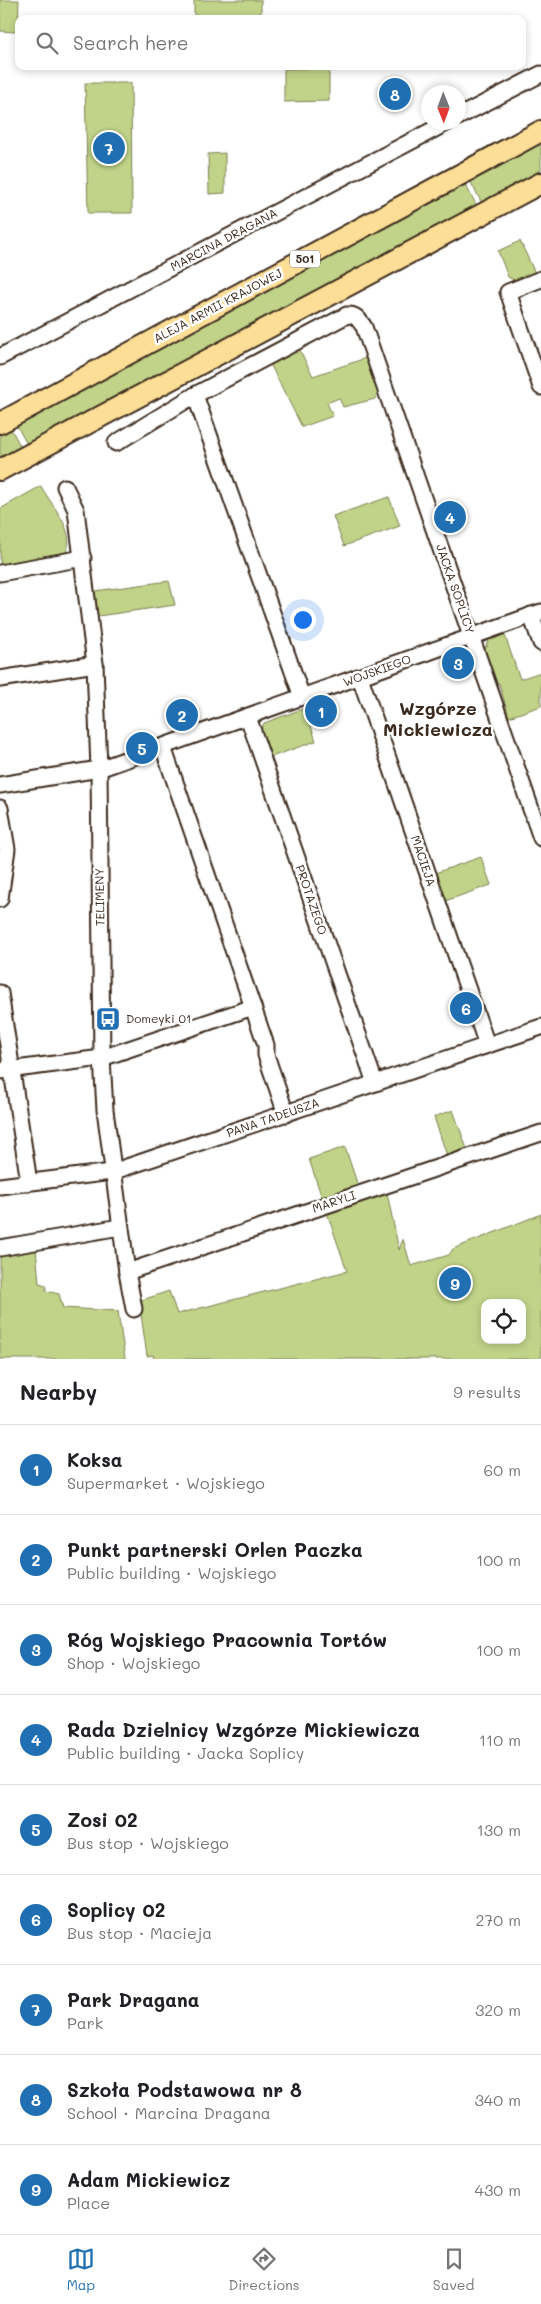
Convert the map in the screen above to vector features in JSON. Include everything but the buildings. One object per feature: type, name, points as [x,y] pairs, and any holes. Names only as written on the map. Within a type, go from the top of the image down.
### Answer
[{"type":"main road","name":"ALEJA ARMII KRAJOWEJ","points":[[0,423],[541,131]]},
{"type":"main road","points":[[0,470],[541,183]]},
{"type":"street","points":[[466,113],[541,74]]},
{"type":"street","name":"MARCINA DRAGANA","points":[[0,357],[433,130]]},
{"type":"street","points":[[541,278],[508,292],[541,387]]},
{"type":"street","name":"JACKA SOPLICY","points":[[195,395],[347,315],[353,315],[359,319],[364,327],[368,344],[541,838]]},
{"type":"street","points":[[116,444],[195,395],[302,698]]},
{"type":"street","name":"TELIMENY","points":[[65,487],[76,510],[95,664],[99,769],[102,1058],[112,1172],[126,1272],[134,1309]]},
{"type":"street","points":[[0,574],[82,558]]},
{"type":"street","points":[[536,613],[541,642]]},
{"type":"street","name":"WOJSKIEGO","points":[[0,785],[99,769],[536,613]]},
{"type":"street","points":[[0,679],[95,664]]},
{"type":"street","name":"MACIEJA","points":[[360,677],[487,1045]]},
{"type":"street","name":"PROTAZEGO","points":[[248,717],[375,1083]]},
{"type":"street","points":[[163,747],[253,1007],[286,1114]]},
{"type":"street","points":[[0,808],[7,849],[2,866],[0,899]]},
{"type":"street","points":[[0,993],[6,1070],[29,1182]]},
{"type":"street","points":[[6,1070],[102,1058],[253,1007]]},
{"type":"street","name":"PANA TADEUSZA","points":[[0,1186],[112,1172],[541,1027]]},
{"type":"street","name":"MARYLI","points":[[126,1272],[541,1133]]},
{"type":"street","points":[[0,1248],[120,1227]]},
{"type":"green space","points":[[0,0],[19,0],[18,15],[15,15],[15,31],[0,31]]},
{"type":"green space","points":[[194,0],[261,0],[261,15],[194,15]]},
{"type":"green space","points":[[284,70],[329,70],[329,101],[284,102]]},
{"type":"green space","points":[[85,83],[131,83],[132,213],[88,213]]},
{"type":"green space","points":[[541,143],[541,171],[482,203],[470,181]]},
{"type":"green space","points":[[225,153],[225,193],[209,194],[208,154]]},
{"type":"green space","points":[[465,184],[477,206],[29,448],[17,426]]},
{"type":"green space","points":[[520,241],[535,273],[515,281],[508,277],[498,251]]},
{"type":"green space","points":[[297,345],[313,376],[366,358],[378,393],[375,399],[343,407],[339,398],[327,403],[333,416],[302,427],[268,360]]},
{"type":"green space","points":[[11,429],[23,451],[0,463],[0,435]]},
{"type":"green space","points":[[41,486],[65,527],[68,535],[66,552],[0,566],[0,509]]},
{"type":"green space","points":[[389,497],[400,526],[344,546],[333,516]]},
{"type":"green space","points":[[169,581],[175,605],[98,616],[95,591]]},
{"type":"green space","points":[[504,633],[520,679],[541,672],[541,706],[509,717],[499,683],[495,683],[485,654],[485,647],[488,646],[486,645],[489,639],[495,639]]},
{"type":"green space","points":[[305,708],[316,741],[271,757],[261,729],[264,723]]},
{"type":"green space","points":[[481,857],[491,885],[445,901],[435,873]]},
{"type":"green space","points":[[453,1110],[467,1149],[447,1156],[434,1117]]},
{"type":"green space","points":[[345,1147],[358,1186],[322,1198],[309,1159]]},
{"type":"green space","points":[[387,1193],[399,1250],[403,1239],[411,1266],[449,1255],[453,1249],[541,1214],[541,1359],[154,1359],[153,1355],[147,1356],[139,1301],[169,1291],[177,1314],[347,1271],[327,1213]]},
{"type":"green space","points":[[36,1248],[39,1283],[46,1285],[46,1291],[59,1294],[63,1308],[118,1311],[125,1359],[0,1359],[0,1254]]},
{"type":"place","name":"Szkoła Podstawowa nr 8","points":[[395,94]]},
{"type":"place","name":"Park Dragana","points":[[109,148]]},
{"type":"place","name":"Rada Dzielnicy Wzgórze Mickiewicza","points":[[450,517]]},
{"type":"place","name":"Róg Wojskiego Pracownia Tortów","points":[[458,663]]},
{"type":"place","name":"Koksa","points":[[321,711]]},
{"type":"place","name":"Punkt partnerski Orlen Paczka","points":[[182,715]]},
{"type":"place","name":"Zosi 02","points":[[142,748]]},
{"type":"place","name":"Soplicy 02","points":[[466,1008]]},
{"type":"place","name":"Domeyki 01","points":[[108,1019]]},
{"type":"place","name":"Adam Mickiewicz","points":[[455,1283]]},
{"type":"district","name":"Wzgórze Mickiewicza","points":[[438,720]]}]
